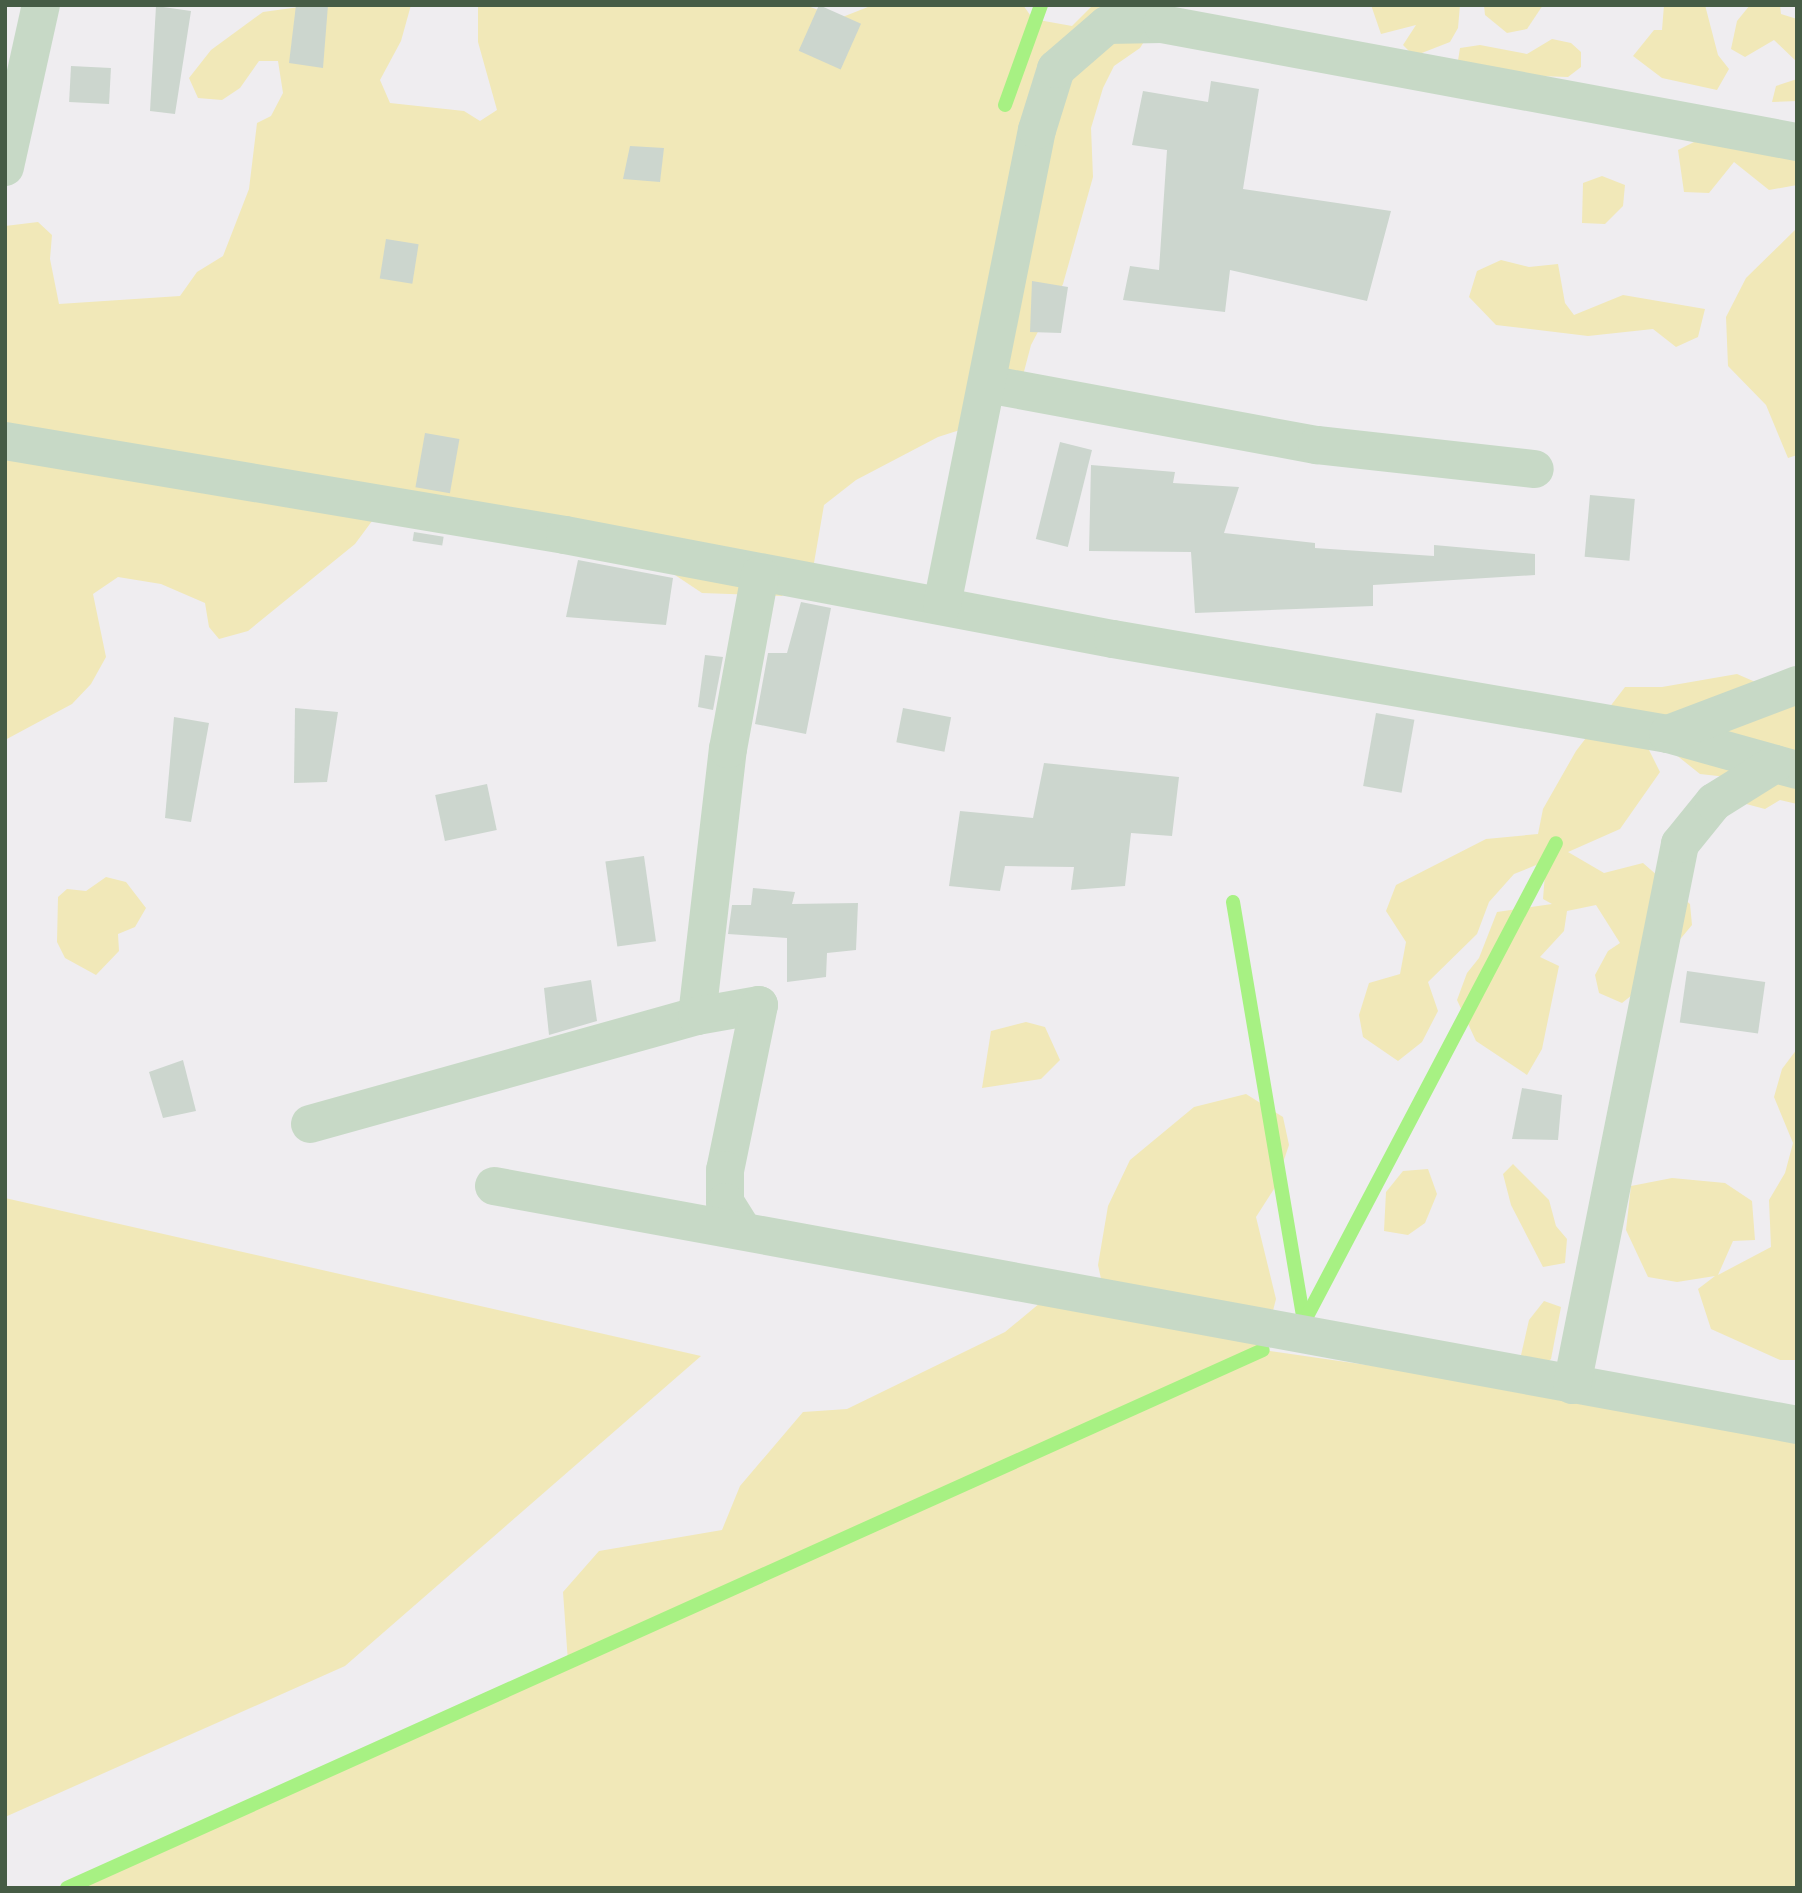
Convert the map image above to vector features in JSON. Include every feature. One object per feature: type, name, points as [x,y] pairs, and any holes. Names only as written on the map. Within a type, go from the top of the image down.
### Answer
[{"type":"street","points":[[5,167],[41,5]]},
{"type":"street","points":[[942,605],[1037,130],[1056,69],[1107,25],[1162,24],[1797,142]]},
{"type":"street","points":[[987,384],[1317,445],[1535,469]]},
{"type":"street","points":[[5,441],[565,535],[760,575],[1668,734],[1786,767]]},
{"type":"street","points":[[697,1016],[728,749],[760,575]]},
{"type":"street","points":[[1668,734],[1797,685]]},
{"type":"street","points":[[1572,1385],[1680,844],[1714,802],[1786,767]]},
{"type":"street","points":[[310,1124],[697,1016],[759,1005],[725,1170],[725,1202],[741,1228]]},
{"type":"street","points":[[494,1186],[741,1228],[1016,1285],[1797,1425]]},
{"type":"shaded area","points":[[314,5],[411,5],[401,41],[380,80],[390,103],[464,111],[480,121],[497,110],[478,42],[478,5],[805,5],[840,18],[873,5],[1023,5],[1033,19],[1072,26],[1093,5],[1167,5],[1140,48],[1114,66],[1103,88],[1091,128],[1093,177],[1063,284],[1031,345],[1021,383],[985,422],[938,437],[856,480],[824,505],[814,563],[782,596],[702,593],[669,571],[375,517],[355,544],[248,631],[219,639],[209,627],[205,603],[161,584],[118,577],[93,594],[106,657],[91,684],[72,704],[5,740],[5,226],[38,222],[52,235],[50,259],[59,304],[180,296],[197,272],[223,256],[249,189],[257,123],[271,116],[283,93],[278,61],[259,61],[240,88],[222,100],[198,98],[189,78],[211,50],[263,12]]},
{"type":"shaded area","points":[[1371,5],[1460,5],[1458,28],[1450,42],[1414,56],[1403,45],[1416,25],[1381,34]]},
{"type":"shaded area","points":[[1484,5],[1543,5],[1527,29],[1507,33],[1485,15]]},
{"type":"shaded area","points":[[1664,5],[1705,5],[1718,55],[1729,69],[1717,90],[1662,78],[1633,56],[1654,30],[1662,30]]},
{"type":"shaded area","points":[[1750,5],[1780,5],[1781,14],[1797,19],[1797,62],[1774,40],[1745,57],[1731,49],[1737,21]]},
{"type":"shaded area","points":[[1552,39],[1571,43],[1581,52],[1581,67],[1568,77],[1456,73],[1460,48],[1480,45],[1527,54]]},
{"type":"shaded area","points":[[1797,79],[1797,101],[1772,102],[1776,86]]},
{"type":"shaded area","points":[[1700,139],[1797,158],[1797,185],[1769,190],[1734,162],[1709,193],[1684,192],[1678,150]]},
{"type":"shaded area","points":[[1602,176],[1625,185],[1623,206],[1605,224],[1582,223],[1583,183]]},
{"type":"shaded area","points":[[1797,228],[1797,455],[1788,458],[1766,405],[1728,366],[1726,317],[1746,278]]},
{"type":"shaded area","points":[[1501,260],[1529,267],[1558,264],[1565,303],[1574,315],[1623,295],[1705,309],[1698,337],[1676,347],[1653,329],[1588,336],[1496,325],[1469,297],[1477,271]]},
{"type":"shaded area","points":[[1737,674],[1797,700],[1797,804],[1780,800],[1765,809],[1735,801],[1727,777],[1700,774],[1675,754],[1647,746],[1660,772],[1620,829],[1568,852],[1604,873],[1643,863],[1690,904],[1692,925],[1637,991],[1622,1003],[1599,993],[1595,975],[1608,951],[1620,943],[1596,905],[1567,911],[1564,931],[1540,957],[1559,966],[1542,1049],[1527,1075],[1476,1041],[1457,1000],[1467,973],[1479,958],[1497,912],[1552,904],[1543,899],[1546,861],[1514,874],[1489,902],[1477,934],[1428,982],[1438,1011],[1422,1042],[1398,1061],[1363,1037],[1359,1015],[1369,983],[1400,974],[1406,942],[1386,911],[1396,885],[1486,839],[1538,834],[1543,809],[1576,751],[1625,687],[1662,687]]},
{"type":"shaded area","points":[[106,877],[126,882],[146,908],[135,927],[118,934],[119,951],[96,975],[65,958],[57,942],[58,897],[67,889],[86,891]]},
{"type":"shaded area","points":[[1026,1022],[1045,1027],[1060,1060],[1041,1079],[982,1088],[991,1031]]},
{"type":"shaded area","points":[[1797,1049],[1797,1360],[1780,1360],[1711,1329],[1698,1289],[1715,1276],[1677,1282],[1648,1277],[1626,1230],[1631,1186],[1672,1178],[1725,1183],[1752,1201],[1755,1240],[1733,1241],[1718,1275],[1771,1247],[1769,1200],[1785,1173],[1793,1143],[1774,1097],[1782,1069]]},
{"type":"shaded area","points":[[1246,1094],[1283,1117],[1289,1145],[1274,1189],[1256,1217],[1276,1299],[1263,1350],[1797,1427],[1797,1888],[67,1888],[568,1662],[563,1592],[599,1551],[722,1530],[740,1486],[803,1412],[847,1409],[1005,1332],[1040,1303],[1107,1306],[1098,1265],[1108,1206],[1130,1160],[1194,1107]]},
{"type":"shaded area","points":[[1513,1164],[1549,1200],[1556,1226],[1567,1239],[1565,1263],[1543,1267],[1511,1205],[1503,1174]]},
{"type":"shaded area","points":[[1428,1169],[1437,1194],[1425,1223],[1408,1235],[1384,1231],[1386,1192],[1403,1171]]},
{"type":"shaded area","points":[[5,1198],[701,1356],[345,1666],[5,1817]]},
{"type":"shaded area","points":[[1544,1301],[1561,1307],[1551,1359],[1530,1376],[1519,1364],[1529,1320]]},
{"type":"building","points":[[296,5],[328,5],[323,68],[289,63]]},
{"type":"building","points":[[819,5],[861,24],[841,69],[799,51]]},
{"type":"building","points":[[156,6],[191,11],[175,114],[150,111]]},
{"type":"building","points":[[71,66],[111,68],[109,104],[69,102]]},
{"type":"building","points":[[1211,81],[1259,89],[1243,189],[1391,211],[1367,301],[1230,270],[1225,312],[1123,300],[1130,266],[1159,270],[1167,150],[1132,145],[1143,91],[1208,102]]},
{"type":"building","points":[[630,146],[664,148],[660,182],[623,179]]},
{"type":"building","points":[[386,239],[419,244],[412,284],[380,279]]},
{"type":"building","points":[[1032,281],[1068,287],[1061,333],[1030,332]]},
{"type":"building","points":[[425,433],[459,439],[450,493],[415,487]]},
{"type":"building","points":[[1060,442],[1092,450],[1068,547],[1036,539]]},
{"type":"building","points":[[1091,465],[1175,472],[1173,483],[1239,487],[1224,533],[1315,543],[1315,548],[1434,556],[1434,545],[1535,554],[1535,575],[1373,585],[1373,606],[1195,613],[1191,552],[1089,551]]},
{"type":"building","points":[[1590,495],[1635,499],[1629,561],[1585,557]]},
{"type":"building","points":[[414,532],[444,537],[442,546],[413,541]]},
{"type":"building","points":[[578,560],[673,578],[666,625],[566,617]]},
{"type":"building","points":[[801,602],[831,608],[806,734],[755,724],[768,653],[787,653]]},
{"type":"building","points":[[705,655],[723,657],[713,710],[698,707]]},
{"type":"building","points":[[295,708],[338,712],[327,782],[294,783]]},
{"type":"building","points":[[903,708],[951,717],[944,752],[896,742]]},
{"type":"building","points":[[1376,713],[1414,720],[1402,793],[1363,786]]},
{"type":"building","points":[[174,717],[209,723],[191,822],[165,818]]},
{"type":"building","points":[[1044,763],[1179,777],[1172,836],[1131,833],[1125,886],[1071,890],[1074,867],[1005,866],[1000,891],[949,886],[960,811],[1033,818]]},
{"type":"building","points":[[487,784],[497,830],[445,841],[435,795]]},
{"type":"building","points":[[644,856],[656,941],[617,947],[605,861]]},
{"type":"building","points":[[753,888],[795,892],[792,904],[858,903],[856,950],[827,953],[826,977],[787,982],[787,938],[728,934],[732,905],[751,905]]},
{"type":"building","points":[[1687,971],[1765,982],[1758,1033],[1680,1022]]},
{"type":"building","points":[[591,980],[597,1021],[549,1035],[544,988]]},
{"type":"building","points":[[183,1060],[196,1111],[163,1118],[149,1072]]},
{"type":"building","points":[[1522,1088],[1562,1095],[1558,1140],[1512,1139]]},
{"type":"waterway","points":[[1005,105],[1041,5]]},
{"type":"waterway","points":[[1304,1322],[1556,843]]},
{"type":"waterway","points":[[1233,902],[1304,1322]]},
{"type":"waterway","points":[[67,1888],[1263,1350]]}]
